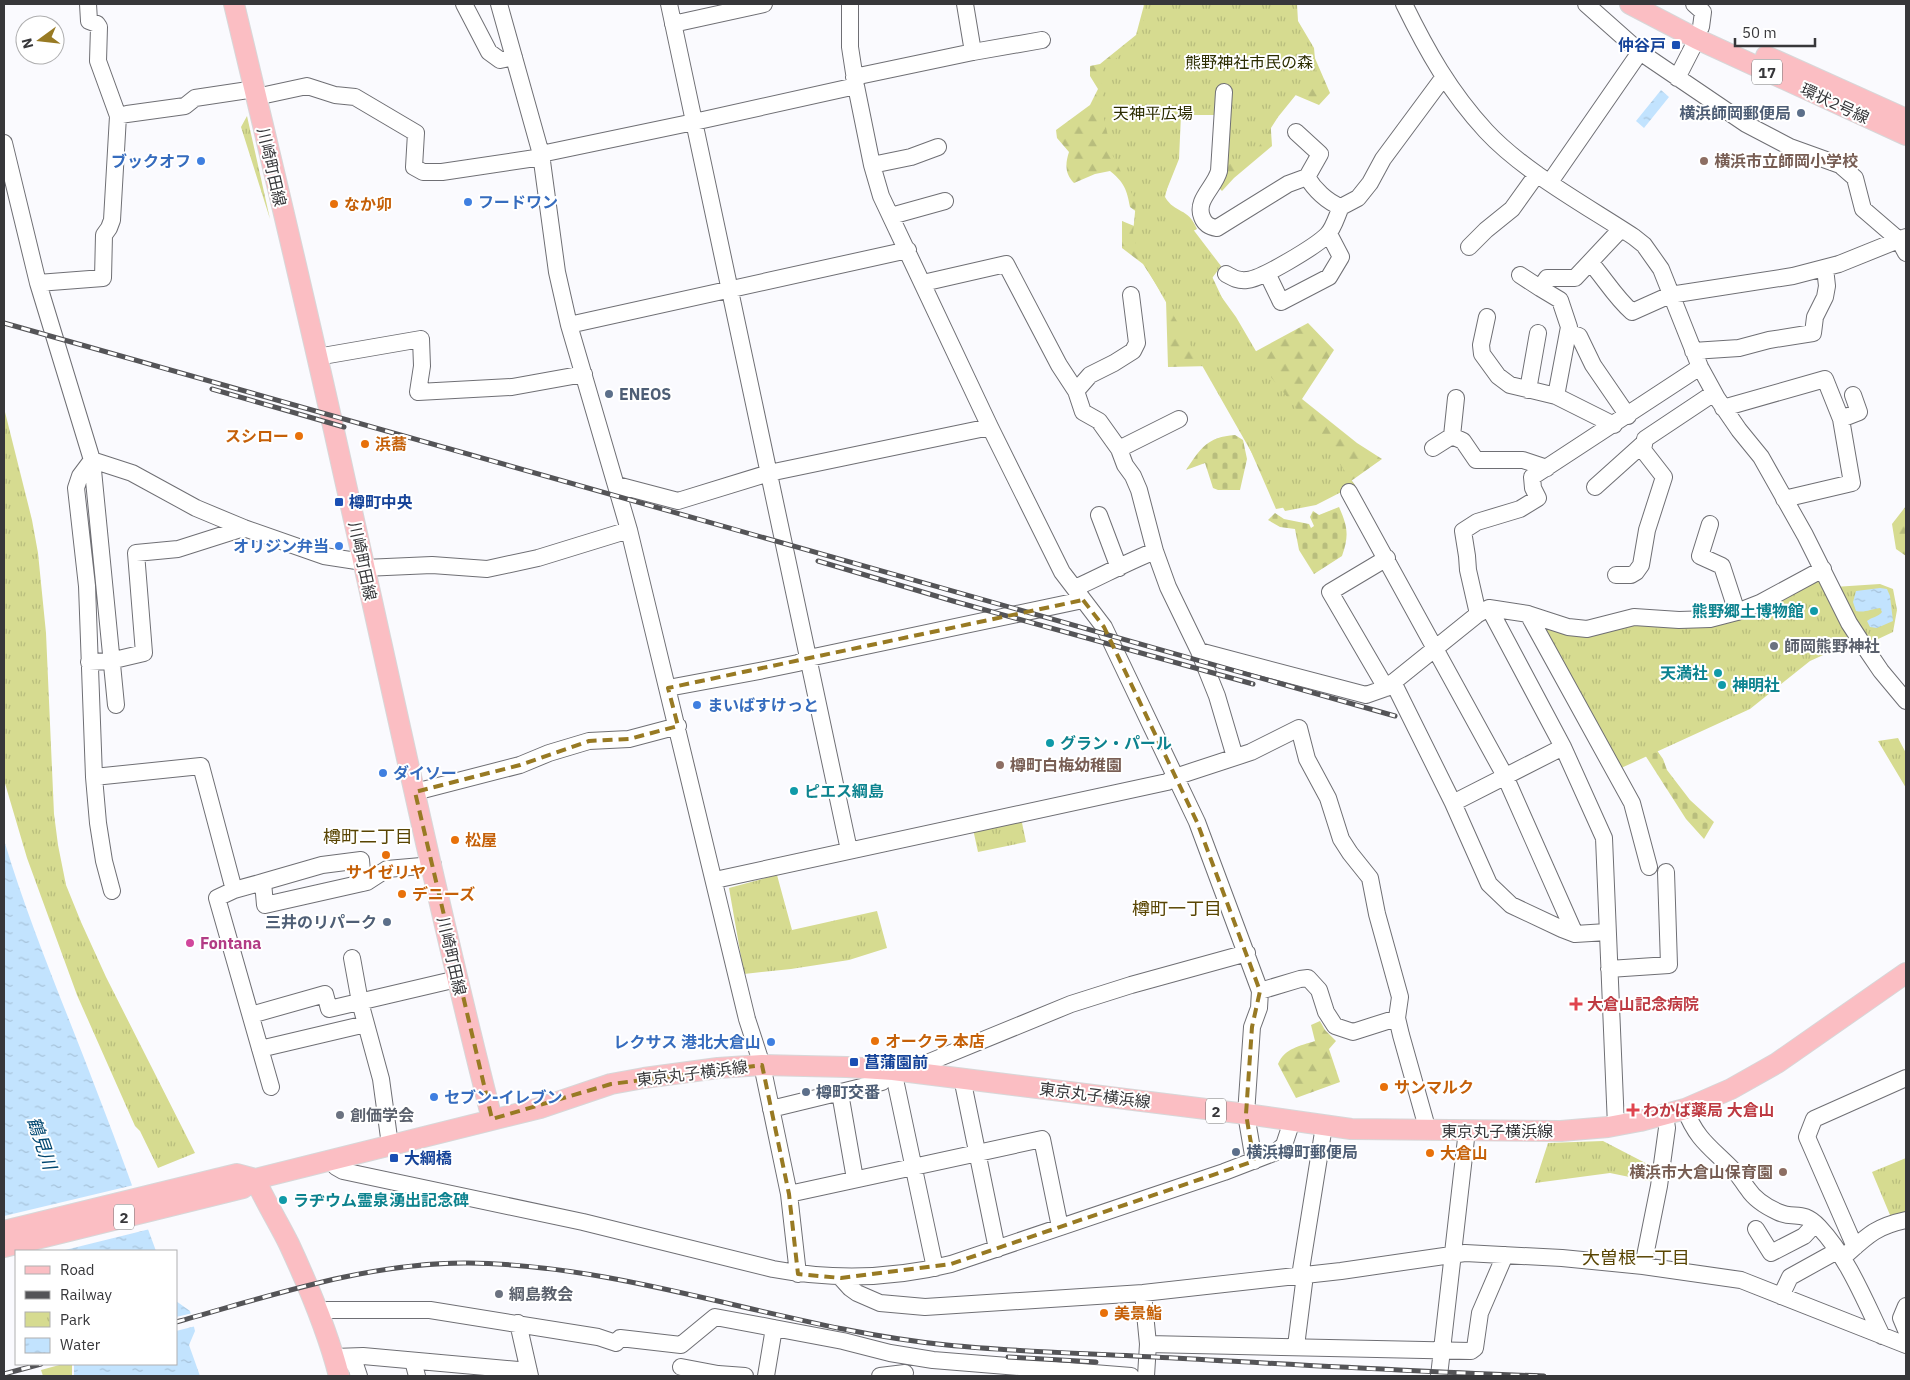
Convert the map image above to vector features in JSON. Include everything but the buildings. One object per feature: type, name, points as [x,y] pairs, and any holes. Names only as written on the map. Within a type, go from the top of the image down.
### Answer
[{"type":"main road","name":"川崎町田線","points":[[234,4],[317,357],[433,865],[457,979],[492,1119]]},
{"type":"main road","name":"環状2号線","points":[[1630,4],[1906,119]]},
{"type":"main road","name":"環状2号線","points":[[1656,4],[1699,33],[1906,136]]},
{"type":"main road","name":"東京丸子横浜線","points":[[4,1231],[330,1160],[568,1100],[611,1084],[679,1073],[762,1065],[848,1067],[899,1071],[1364,1130],[1561,1131],[1616,1126],[1686,1109],[1723,1094],[1765,1070],[1906,973]]},
{"type":"main road","name":"東京丸子横浜線","points":[[4,1247],[245,1180]]},
{"type":"main road","points":[[245,1180],[288,1242],[306,1281],[317,1312],[342,1357],[339,1376]]},
{"type":"street","points":[[38,283],[103,278],[104,235],[112,220],[118,116],[98,61],[99,27],[89,20],[88,4]]},
{"type":"street","points":[[464,4],[489,52],[500,60],[514,57]]},
{"type":"street","points":[[499,4],[541,155],[557,272],[569,325],[629,530],[748,1019],[762,1065],[789,1194],[798,1274]]},
{"type":"street","points":[[668,4],[849,850]]},
{"type":"street","points":[[673,24],[764,4]]},
{"type":"street","points":[[850,4],[850,47],[855,82],[872,165],[882,196],[990,427],[1062,572],[1104,627],[1198,822],[1247,953],[1260,991],[1259,1008],[1252,1027],[1246,1114],[1254,1161]]},
{"type":"street","points":[[965,4],[973,52]]},
{"type":"street","points":[[1404,4],[1443,78],[1487,132],[1511,154],[1544,178],[1644,246],[1661,269],[1700,368],[1714,393],[1760,458],[1823,569],[1863,646],[1906,701]]},
{"type":"street","points":[[1586,4],[1640,52],[1746,124],[1790,148],[1840,165],[1855,178],[1863,209],[1904,243]]},
{"type":"street","points":[[1677,78],[1699,33],[1703,12],[1694,4]]},
{"type":"street","points":[[118,116],[185,106],[195,98],[307,86],[335,95],[355,97],[416,133],[414,167],[423,172],[452,171],[541,155],[694,122],[973,52],[1042,40]]},
{"type":"street","points":[[1469,247],[1544,178],[1640,52]]},
{"type":"street","points":[[1226,274],[1236,280],[1249,280],[1267,273],[1329,234],[1341,207],[1358,198],[1370,183],[1383,159],[1443,78]]},
{"type":"street","points":[[1224,92],[1219,171],[1217,180],[1201,203],[1199,210],[1204,222],[1210,227],[1217,228],[1288,184],[1307,177],[1320,154],[1296,132]]},
{"type":"street","points":[[4,143],[38,283],[92,460],[106,599],[110,661],[116,705]]},
{"type":"street","points":[[872,165],[911,156],[938,147]]},
{"type":"street","points":[[1307,177],[1312,185],[1332,204],[1341,207]]},
{"type":"street","points":[[891,216],[945,201]]},
{"type":"street","points":[[1540,288],[1547,278],[1575,278],[1621,229]]},
{"type":"street","points":[[1267,273],[1281,302],[1330,277],[1341,257],[1329,234]]},
{"type":"street","points":[[1590,262],[1606,281],[1618,300],[1632,312],[1670,295],[1793,276],[1839,264],[1904,243]]},
{"type":"street","points":[[569,325],[908,250]]},
{"type":"street","points":[[923,283],[1006,264],[1059,365],[1076,391],[1083,412],[1098,421],[1119,449],[1125,464],[1133,476],[1139,490],[1155,551],[1168,587],[1199,651],[1217,696],[1235,757]]},
{"type":"street","points":[[1693,351],[1739,348],[1768,340],[1813,333],[1815,317],[1825,297],[1827,286],[1825,268]]},
{"type":"street","points":[[1520,275],[1560,300],[1569,327],[1556,396]]},
{"type":"street","points":[[1076,391],[1090,375],[1114,364],[1133,351],[1137,343],[1131,295]]},
{"type":"street","points":[[1487,317],[1481,345],[1482,354],[1498,376],[1510,385],[1556,396],[1621,420]]},
{"type":"street","points":[[1528,390],[1538,333]]},
{"type":"street","points":[[1569,333],[1579,336],[1621,420]]},
{"type":"street","points":[[317,357],[421,339],[422,366],[418,392],[512,387],[584,374]]},
{"type":"street","points":[[1616,1126],[1604,838],[1563,747],[1483,611],[1468,570],[1468,556],[1463,532],[1477,522],[1520,509],[1538,498],[1533,488],[1532,477],[1700,368]]},
{"type":"street","points":[[1723,408],[1825,379],[1841,419],[1852,483],[1784,499]]},
{"type":"street","points":[[1616,575],[1631,575],[1636,572],[1640,565],[1647,530],[1664,477],[1643,450],[1645,439],[1714,393]]},
{"type":"street","points":[[1841,419],[1859,412],[1853,395]]},
{"type":"street","points":[[1452,436],[1456,398]]},
{"type":"street","points":[[1119,449],[1179,420]]},
{"type":"street","points":[[617,485],[678,501],[769,473],[990,427]]},
{"type":"street","points":[[1452,436],[1463,441],[1476,460],[1523,460],[1547,468]]},
{"type":"street","points":[[1433,448],[1452,436]]},
{"type":"street","points":[[1596,487],[1644,443]]},
{"type":"street","points":[[92,460],[132,473],[196,508],[244,528],[324,556],[364,565],[432,565],[488,568],[538,558],[629,530]]},
{"type":"street","points":[[92,460],[80,476],[76,488],[87,586],[94,777],[101,847],[112,891]]},
{"type":"street","points":[[1349,492],[1387,558],[1505,776],[1576,934]]},
{"type":"street","points":[[1099,516],[1118,568]]},
{"type":"street","points":[[1710,524],[1700,556],[1722,566],[1738,612]]},
{"type":"street","points":[[89,662],[110,661],[144,653],[136,553],[178,549],[244,528]]},
{"type":"street","points":[[668,688],[798,663],[809,658],[1079,594],[1122,564],[1155,551]]},
{"type":"street","points":[[1387,558],[1330,592],[1390,685],[1453,803],[1489,884],[1511,905],[1562,929],[1576,934],[1607,932]]},
{"type":"street","points":[[1199,651],[1366,695],[1390,685],[1483,611],[1528,614],[1568,628],[1587,629],[1634,617],[1679,620],[1710,619],[1738,612],[1823,569]]},
{"type":"street","points":[[1528,614],[1632,803],[1649,867]]},
{"type":"street","points":[[415,792],[520,765],[549,753],[589,741],[629,739],[678,726]]},
{"type":"street","points":[[715,880],[1167,782],[1175,777],[1251,752],[1299,728],[1307,759],[1328,798],[1341,839],[1370,878],[1377,914],[1400,997],[1397,1018],[1428,1131]]},
{"type":"street","points":[[1453,803],[1563,747]]},
{"type":"street","points":[[94,777],[201,766],[234,890]]},
{"type":"street","points":[[271,1088],[217,898],[234,890],[322,865],[361,860],[363,883]]},
{"type":"street","points":[[263,882],[265,905],[368,882],[388,870],[433,865]]},
{"type":"street","points":[[1609,969],[1669,964],[1666,872]]},
{"type":"street","points":[[771,1109],[882,1082],[899,1071],[1071,1004],[1130,985],[1247,953]]},
{"type":"street","points":[[352,958],[360,1002],[380,1079],[390,1144]]},
{"type":"street","points":[[1260,991],[1308,978],[1319,990],[1326,1012],[1334,1026],[1354,1032],[1397,1018]]},
{"type":"street","points":[[251,1015],[325,994],[329,1009],[457,979]]},
{"type":"street","points":[[260,1049],[366,1024]]},
{"type":"street","points":[[899,1071],[914,1167],[935,1268]]},
{"type":"street","points":[[962,1078],[997,1249]]},
{"type":"street","points":[[1882,1336],[1845,1252],[1807,1137],[1814,1119],[1906,1078]]},
{"type":"street","points":[[840,1093],[855,1179]]},
{"type":"street","points":[[1686,1109],[1699,1136],[1735,1172],[1758,1200],[1779,1212],[1799,1214],[1808,1218],[1845,1252]]},
{"type":"street","points":[[1643,1266],[1667,1128],[1665,1115]]},
{"type":"street","points":[[330,1160],[343,1171],[583,1222],[798,1274],[842,1278],[935,1268],[997,1249],[1254,1161],[1280,1149],[1288,1137],[1292,1121]]},
{"type":"street","points":[[1296,1346],[1302,1275],[1324,1126]]},
{"type":"street","points":[[1439,1376],[1467,1130]]},
{"type":"street","points":[[789,1194],[1042,1139],[1060,1227]]},
{"type":"street","points":[[1781,1296],[1790,1277],[1845,1252],[1871,1232],[1889,1224],[1906,1220]]},
{"type":"street","points":[[1756,1229],[1771,1253],[1804,1236],[1815,1224]]},
{"type":"street","points":[[842,1278],[856,1293],[880,1303],[926,1306],[1143,1293],[1302,1275],[1465,1253],[1562,1258],[1643,1266],[1741,1280],[1906,1345]]},
{"type":"street","points":[[1148,1344],[1296,1346],[1471,1352],[1475,1348],[1480,1313],[1505,1255]]},
{"type":"street","points":[[1143,1293],[1148,1344],[1146,1376]]},
{"type":"street","points":[[1906,1306],[1902,1318],[1906,1330]]},
{"type":"street","points":[[317,1312],[327,1310],[430,1310],[598,1336],[616,1343],[620,1338],[681,1345],[715,1317],[925,1359],[1130,1376]]},
{"type":"street","points":[[342,1357],[364,1356],[415,1368],[530,1374],[518,1323]]},
{"type":"street","points":[[766,1376],[774,1328]]},
{"type":"street","points":[[681,1345],[681,1372],[745,1376]]},
{"type":"street","points":[[342,1357],[356,1367],[359,1376]]},
{"type":"street","points":[[880,1376],[905,1373]]},
{"type":"highlighted area","points":[[1083,600],[1104,627],[1197,822],[1260,991],[1252,1027],[1246,1114],[1254,1161],[951,1264],[841,1278],[798,1274],[789,1194],[762,1065],[611,1084],[492,1119],[415,792],[520,765],[589,741],[629,739],[678,726],[668,688]]},
{"type":"green space","name":"熊野神社市民の森","points":[[1143,4],[1297,4],[1298,21],[1314,48],[1316,70],[1278,117],[1249,162],[1223,163],[1226,115],[1181,115],[1179,159],[1163,199],[1192,228],[1221,266],[1210,281],[1236,317],[1271,377],[1355,485],[1316,505],[1285,511],[1138,253],[1133,233],[1136,202],[1112,154],[1102,110],[1102,69],[1125,51],[1135,40],[1144,18],[1145,8]]},
{"type":"green space","name":"天神平広場","points":[[1196,4],[1290,10],[1311,49],[1330,93],[1319,105],[1293,94],[1270,116],[1272,146],[1234,178],[1222,191],[1218,187],[1231,84],[1175,85],[1174,159],[1165,197],[1173,206],[1190,217],[1197,229],[1185,235],[1164,232],[1130,207],[1124,187],[1119,179],[1110,171],[1095,174],[1074,183],[1067,169],[1069,152],[1057,138],[1056,130],[1090,105],[1098,89],[1090,76],[1090,66],[1100,64],[1136,35],[1144,5]]},
{"type":"green space","points":[[247,116],[270,219],[241,127]]},
{"type":"green space","points":[[1122,221],[1139,228],[1208,268],[1249,355],[1308,323],[1334,350],[1302,399],[1357,443],[1382,459],[1319,501],[1276,509],[1236,417],[1210,366],[1168,367],[1166,300],[1143,264],[1122,248]]},
{"type":"green space","points":[[4,408],[32,520],[38,553],[46,633],[54,814],[66,885],[106,977],[195,1153],[158,1168],[140,1131],[135,1126],[77,995],[27,858],[4,780]]},
{"type":"green space","points":[[1235,435],[1243,440],[1247,459],[1240,490],[1218,490],[1213,488],[1205,463],[1186,470],[1201,450],[1211,441]]},
{"type":"green space","points":[[1906,506],[1906,556],[1896,549],[1892,524]]},
{"type":"green space","points":[[1339,507],[1346,532],[1346,543],[1342,556],[1314,574],[1299,550],[1295,529],[1280,527],[1268,520],[1275,513],[1284,519],[1309,524],[1311,528],[1314,526],[1310,517],[1313,511],[1319,515]]},
{"type":"green space","points":[[1818,580],[1854,646],[1832,651],[1810,661],[1750,709],[1619,769],[1536,622],[1695,626]]},
{"type":"green space","points":[[1880,584],[1893,589],[1897,610],[1893,632],[1876,640],[1866,642],[1834,587]]},
{"type":"green space","points":[[1898,738],[1906,753],[1906,788],[1878,741]]},
{"type":"green space","points":[[1656,749],[1663,759],[1667,770],[1690,800],[1714,822],[1704,839],[1686,819],[1645,755]]},
{"type":"green space","points":[[1021,818],[1026,842],[978,852],[973,829]]},
{"type":"green space","points":[[777,875],[792,930],[877,911],[887,948],[849,960],[744,974],[729,888]]},
{"type":"green space","points":[[1320,1021],[1325,1030],[1336,1041],[1329,1049],[1340,1082],[1296,1098],[1278,1064],[1289,1051],[1315,1041],[1311,1025]]},
{"type":"green space","points":[[1603,1141],[1657,1169],[1654,1182],[1610,1173],[1535,1183],[1548,1143]]},
{"type":"green space","points":[[1906,1158],[1906,1214],[1890,1215],[1872,1172]]},
{"type":"green space","points":[[59,1365],[72,1365],[72,1376],[43,1376],[41,1370]]},
{"type":"water","points":[[1661,90],[1669,97],[1644,128],[1636,121]]},
{"type":"water","points":[[1887,589],[1890,596],[1893,621],[1877,628],[1870,627],[1867,621],[1882,612],[1880,608],[1856,611],[1853,602],[1856,591]]},
{"type":"water","name":"鶴見川","points":[[4,840],[37,937],[156,1250],[15,1250],[15,1260],[4,1221]]},
{"type":"water","points":[[178,1302],[190,1311],[195,1331],[189,1345],[200,1376],[74,1376],[74,1365],[178,1365]]},
{"type":"pier","points":[[134,1185],[150,1229],[65,1250],[15,1250],[14,1263],[4,1230],[4,1216]]},
{"type":"pier","points":[[193,1313],[196,1326],[178,1330],[178,1317]]},
{"type":"railway","points":[[4,323],[1395,716]]},
{"type":"railway","points":[[212,389],[344,427]]},
{"type":"railway","points":[[818,561],[953,601],[1253,684]]},
{"type":"railway","points":[[178,1321],[320,1282],[357,1274],[431,1264],[468,1263],[529,1266],[589,1274],[827,1326],[947,1345],[1025,1351],[1544,1376]]},
{"type":"railway","points":[[1008,1357],[1096,1362]]},
{"type":"railway","points":[[4,1374],[37,1365]]},
{"type":"place","name":"仲谷戸","points":[[1676,45]]},
{"type":"place","name":"横浜師岡郵便局","points":[[1801,113]]},
{"type":"place","name":"ブックオフ","points":[[201,161]]},
{"type":"place","name":"横浜市立師岡小学校","points":[[1704,161]]},
{"type":"place","name":"フードワン","points":[[468,202]]},
{"type":"place","name":"なか卯","points":[[334,204]]},
{"type":"place","name":"ENEOS","points":[[609,394]]},
{"type":"place","name":"スシロー","points":[[299,436]]},
{"type":"place","name":"浜蕎","points":[[365,444]]},
{"type":"place","name":"樽町中央","points":[[339,502]]},
{"type":"place","name":"オリジン弁当","points":[[339,546]]},
{"type":"place","name":"熊野郷土博物館","points":[[1814,611]]},
{"type":"place","name":"師岡熊野神社","points":[[1774,646]]},
{"type":"place","name":"天満社","points":[[1718,673]]},
{"type":"place","name":"神明社","points":[[1722,685]]},
{"type":"place","name":"まいばすけっと","points":[[697,705]]},
{"type":"place","name":"グラン・パール","points":[[1050,743]]},
{"type":"place","name":"樽町白梅幼稚園","points":[[1000,765]]},
{"type":"place","name":"ダイソー","points":[[383,773]]},
{"type":"place","name":"ピエス綱島","points":[[794,791]]},
{"type":"place","name":"松屋","points":[[455,840]]},
{"type":"place","name":"サイゼリヤ","points":[[386,855]]},
{"type":"place","name":"デニーズ","points":[[402,894]]},
{"type":"place","name":"三井のリパーク","points":[[387,922]]},
{"type":"place","name":"Fontana","points":[[190,943]]},
{"type":"place","name":"大倉山記念病院","points":[[1576,1004]]},
{"type":"place","name":"オークラ 本店","points":[[875,1041]]},
{"type":"place","name":"レクサス 港北大倉山","points":[[771,1042]]},
{"type":"place","name":"菖蒲園前","points":[[854,1062]]},
{"type":"place","name":"サンマルク","points":[[1384,1087]]},
{"type":"place","name":"樽町交番","points":[[806,1092]]},
{"type":"place","name":"セブン-イレブン","points":[[434,1097]]},
{"type":"place","name":"わかば薬局 大倉山","points":[[1633,1110]]},
{"type":"place","name":"創価学会","points":[[340,1115]]},
{"type":"place","name":"横浜樽町郵便局","points":[[1236,1152]]},
{"type":"place","name":"大倉山","points":[[1430,1153]]},
{"type":"place","name":"大綱橋","points":[[394,1158]]},
{"type":"place","name":"横浜市大倉山保育園","points":[[1783,1172]]},
{"type":"place","name":"ラヂウム霊泉湧出記念碑","points":[[283,1200]]},
{"type":"place","name":"綱島教会","points":[[499,1294]]},
{"type":"place","name":"美景鮨","points":[[1104,1313]]},
{"type":"district","name":"樽町二丁目","points":[[368,836]]},
{"type":"district","name":"樽町一丁目","points":[[1177,908]]},
{"type":"district","name":"大曽根一丁目","points":[[1636,1257]]}]
